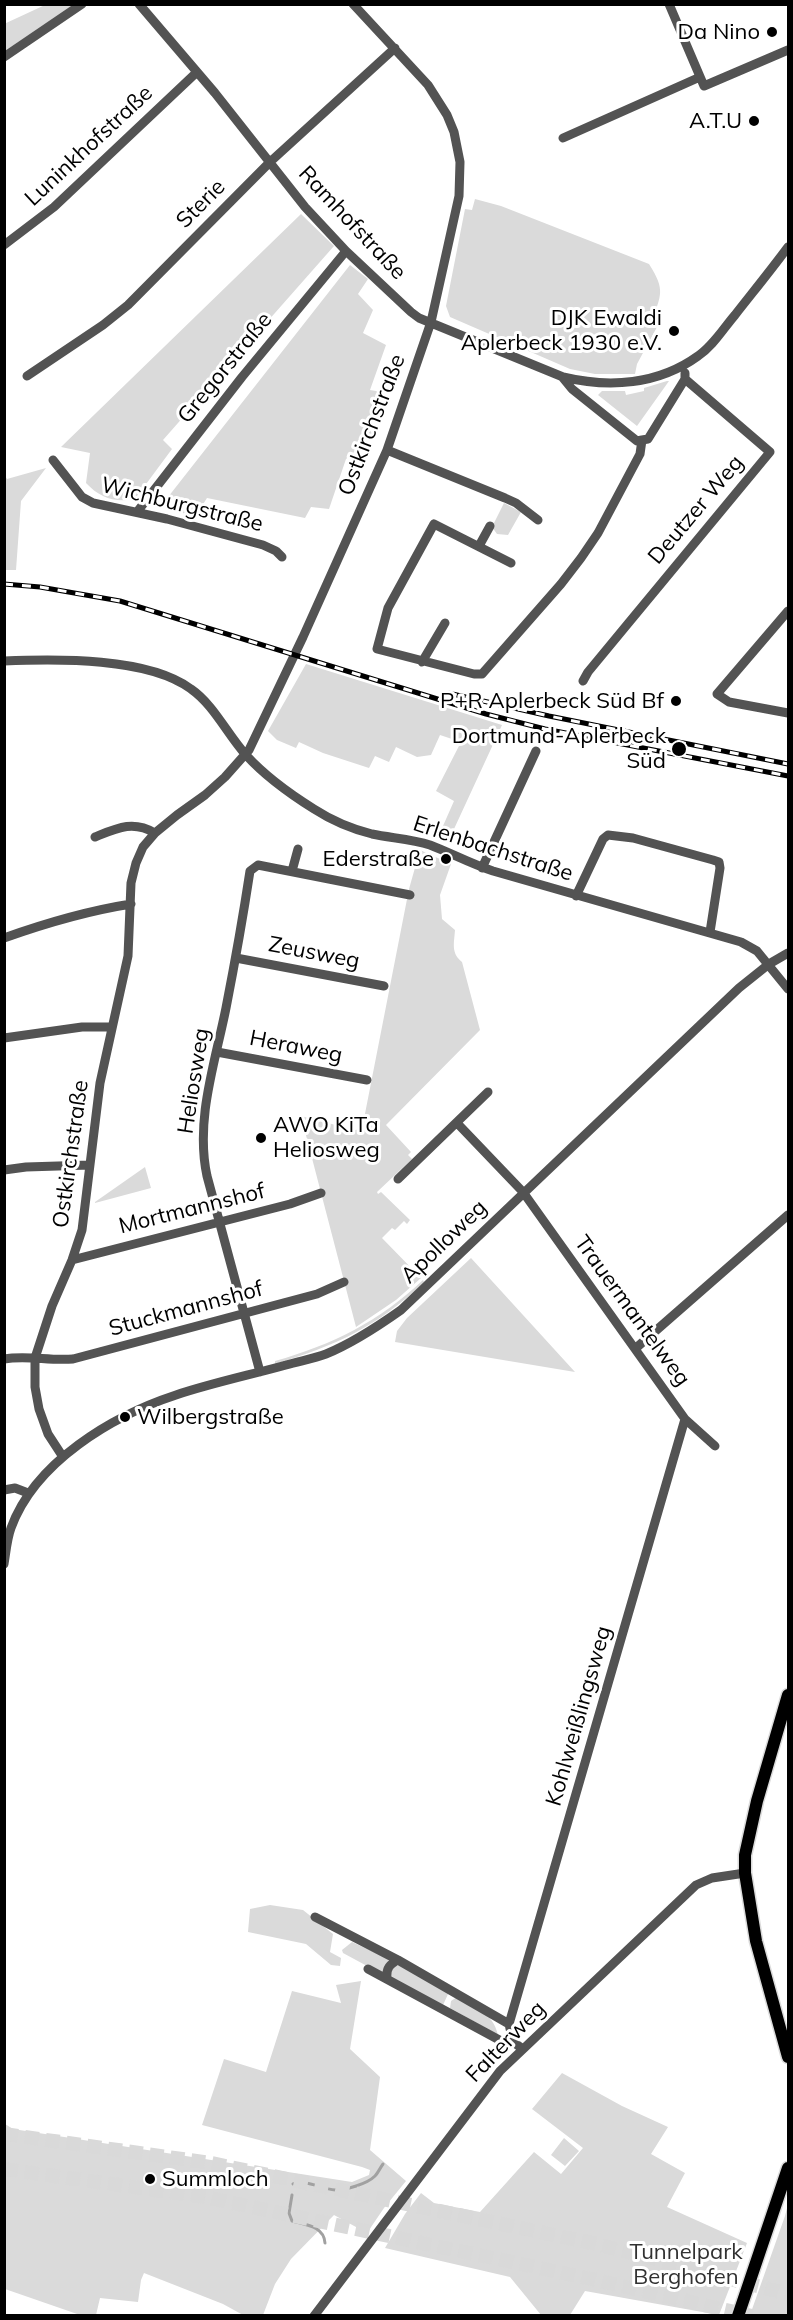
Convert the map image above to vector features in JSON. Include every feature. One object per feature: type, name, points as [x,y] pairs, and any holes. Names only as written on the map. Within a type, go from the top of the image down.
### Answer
[{"type":"main road","points":[[789,1695],[747,1837],[745,1873],[758,1952],[789,2057]]},
{"type":"main road","points":[[738,2316],[789,2168]]},
{"type":"street","points":[[4,57],[82,4]]},
{"type":"street","name":"Ramhofstraße","points":[[140,4],[305,207],[346,251],[411,312],[419,318],[562,377],[586,383],[625,384],[641,381],[685,364],[710,346],[789,247]]},
{"type":"street","name":"Ostkirchstraße","points":[[63,1457],[48,1434],[39,1409],[35,1387],[35,1358],[52,1306],[82,1230],[99,1090],[128,956],[131,883],[136,863],[143,847],[155,833],[206,795],[246,755],[300,645],[387,450],[430,322],[459,196],[460,162],[454,132],[441,104],[428,85],[353,4]]},
{"type":"street","points":[[669,4],[705,86],[789,50]]},
{"type":"street","name":"Sterie","points":[[27,376],[103,326],[128,305],[270,162],[395,48]]},
{"type":"street","name":"Luninkhofstraße","points":[[4,245],[42,217],[197,72]]},
{"type":"street","points":[[563,138],[700,77]]},
{"type":"street","name":"Gregorstraße","points":[[137,512],[242,377],[346,251]]},
{"type":"street","points":[[511,563],[434,524],[388,608],[377,649],[422,662],[482,674],[561,584],[593,541],[640,454],[642,440],[648,439],[685,379],[685,364]]},
{"type":"street","name":"Ramhofstraße","points":[[562,377],[572,389],[637,441],[642,440]]},
{"type":"street","name":"Deutzer Weg","points":[[583,681],[619,634],[770,452],[685,379]]},
{"type":"street","points":[[387,450],[516,503],[537,520]]},
{"type":"street","name":"Wichburgstraße","points":[[53,460],[87,501],[262,544],[276,550],[282,557]]},
{"type":"street","points":[[480,546],[490,526]]},
{"type":"street","points":[[789,611],[717,694],[729,702],[789,713]]},
{"type":"street","points":[[422,662],[445,623]]},
{"type":"street","name":"Erlenbachstraße","points":[[4,661],[65,660],[120,665],[171,678],[192,689],[201,697],[246,755],[289,791],[333,820],[369,833],[430,845],[482,868],[751,946],[789,988]]},
{"type":"street","points":[[482,868],[536,751]]},
{"type":"street","points":[[95,837],[133,826],[142,826],[155,833]]},
{"type":"street","points":[[576,896],[603,839],[608,836],[633,838],[713,860],[718,862],[720,868],[710,933]]},
{"type":"street","points":[[292,871],[298,849]]},
{"type":"street","name":"Heliosweg","points":[[260,1372],[204,1161],[202,1123],[236,958],[250,871],[258,866],[292,871],[410,895]]},
{"type":"street","points":[[4,938],[40,925],[131,904]]},
{"type":"street","name":"Apolloweg","points":[[63,1457],[96,1434],[140,1410],[175,1395],[325,1354],[370,1332],[401,1310],[722,1004],[769,964],[789,953]]},
{"type":"street","name":"Zeusweg","points":[[236,958],[384,987]]},
{"type":"street","points":[[4,1038],[82,1027],[111,1027]]},
{"type":"street","name":"Heraweg","points":[[217,1052],[367,1080]]},
{"type":"street","points":[[398,1179],[488,1092]]},
{"type":"street","name":"Trauermantelweg","points":[[457,1123],[523,1192],[685,1419],[716,1446]]},
{"type":"street","points":[[4,1170],[90,1165]]},
{"type":"street","name":"Mortmannshof","points":[[72,1260],[220,1223],[321,1193]]},
{"type":"street","points":[[636,1348],[789,1215]]},
{"type":"street","name":"Stuckmannshof","points":[[35,1358],[73,1359],[317,1294],[344,1282]]},
{"type":"street","points":[[4,1359],[26,1356],[35,1358]]},
{"type":"street","name":"Kohlweißlingsweg","points":[[509,2024],[685,1419]]},
{"type":"street","points":[[4,1564],[10,1530],[28,1493],[63,1457]]},
{"type":"street","points":[[4,1490],[15,1488],[28,1493]]},
{"type":"street","name":"Falterweg","points":[[314,2316],[500,2071],[696,1885],[712,1878],[745,1873]]},
{"type":"street","points":[[315,1917],[399,1960],[509,2024],[513,2042]]},
{"type":"street","points":[[387,1978],[386,1971],[391,1963],[399,1960]]},
{"type":"street","points":[[368,1969],[503,2042],[513,2042],[523,2049]]},
{"type":"street","points":[[445,2010],[455,1993]]},
{"type":"green space","points":[[45,5],[73,5],[5,51],[4,24]]},
{"type":"green space","points":[[475,199],[501,206],[649,264],[660,287],[659,299],[651,324],[657,327],[637,364],[635,374],[595,374],[570,369],[450,317],[446,306],[465,209],[472,210]]},
{"type":"green space","points":[[301,214],[334,246],[163,440],[172,449],[135,499],[114,500],[102,496],[86,483],[90,453],[61,447]]},
{"type":"green space","points":[[350,265],[368,279],[358,294],[373,310],[363,333],[386,345],[370,390],[382,392],[372,437],[346,459],[329,509],[311,507],[305,518],[207,498],[195,517],[161,506]]},
{"type":"green space","points":[[669,381],[637,426],[598,395],[602,391],[625,391],[626,395],[644,391],[644,388]]},
{"type":"green space","points":[[46,468],[21,501],[16,570],[5,570],[5,476],[7,479]]},
{"type":"green space","points":[[504,503],[521,512],[508,535],[497,534],[492,527]]},
{"type":"green space","points":[[306,664],[502,725],[448,842],[439,835],[454,801],[436,791],[461,742],[440,735],[431,755],[417,757],[396,747],[389,762],[375,756],[369,768],[323,753],[299,742],[296,748],[277,740],[268,731]]},
{"type":"green space","points":[[420,850],[451,864],[440,895],[442,919],[455,930],[455,952],[462,962],[480,1030],[386,1125],[411,1152],[408,1155],[412,1159],[377,1192],[378,1194],[381,1192],[410,1220],[407,1224],[404,1221],[395,1230],[392,1228],[382,1238],[421,1278],[396,1300],[356,1327],[301,1116],[355,1130],[362,1129],[409,889]]},
{"type":"green space","points":[[145,1167],[151,1188],[95,1203],[95,1202]]},
{"type":"green space","points":[[471,1258],[575,1372],[395,1342],[397,1331],[407,1318]]},
{"type":"green space","points":[[423,1280],[424,1282],[407,1297],[373,1323],[337,1342],[275,1364],[275,1361],[296,1355],[354,1330],[390,1308]]},
{"type":"green space","points":[[270,1905],[303,1910],[333,1934],[330,1952],[341,1958],[340,1966],[331,1965],[306,1944],[248,1932],[250,1909]]},
{"type":"green space","points":[[352,1942],[389,1959],[384,1971],[380,1973],[343,1953],[342,1950]]},
{"type":"green space","points":[[400,1965],[449,1992],[443,2005],[392,1978],[389,1973],[393,1966]]},
{"type":"green space","points":[[361,1981],[350,2049],[380,2077],[370,2150],[406,2181],[367,2233],[334,2215],[291,2259],[275,2284],[263,2315],[243,2315],[223,2304],[144,2273],[138,2302],[100,2298],[96,2315],[80,2315],[5,2289],[5,2124],[13,2129],[352,2182],[369,2175],[370,2170],[362,2167],[202,2125],[224,2059],[266,2072],[292,1991],[341,2003],[336,1985]]},
{"type":"green space","points":[[457,1997],[488,2016],[496,2027],[498,2035],[450,2008],[451,2001]]},
{"type":"green space","name":"Tunnelpark Berghofen","points":[[562,2073],[622,2106],[668,2127],[651,2154],[685,2173],[667,2207],[747,2243],[719,2315],[585,2291],[570,2315],[541,2315],[510,2277],[385,2248],[405,2214],[421,2193],[434,2203],[480,2212],[534,2152],[561,2174],[583,2148],[532,2109]]},
{"type":"green space","points":[[564,2138],[579,2151],[565,2166],[551,2155]]},
{"type":"green space","points":[[788,2204],[788,2315],[750,2315],[785,2216]]},
{"type":"waterway","points":[[293,2184],[309,2183],[335,2190],[345,2189],[371,2179],[383,2164]]},
{"type":"waterway","points":[[292,2195],[289,2213],[292,2221],[318,2230],[324,2237],[325,2243]]},
{"type":"tunnel","points":[[4,2134],[211,2163],[597,2244],[788,2294]]},
{"type":"tunnel","points":[[4,2169],[205,2197],[587,2278],[752,2316]]},
{"type":"railway","points":[[4,584],[40,587],[120,601],[486,714],[545,729],[788,776]]},
{"type":"railway","points":[[448,693],[549,716],[788,764]]},
{"type":"place","name":"Da Nino","points":[[772,32]]},
{"type":"place","name":"A.T.U","points":[[754,121]]},
{"type":"place","name":"DJK Ewaldi Aplerbeck 1930 e.V.","points":[[674,331]]},
{"type":"place","name":"P+R Aplerbeck Süd Bf","points":[[676,701]]},
{"type":"place","name":"Dortmund-Aplerbeck Süd","points":[[679,749]]},
{"type":"place","name":"Ederstraße","points":[[446,859]]},
{"type":"place","name":"AWO KiTa Heliosweg","points":[[261,1138]]},
{"type":"place","name":"Wilbergstraße","points":[[125,1417]]},
{"type":"place","name":"Summloch","points":[[150,2179]]}]
